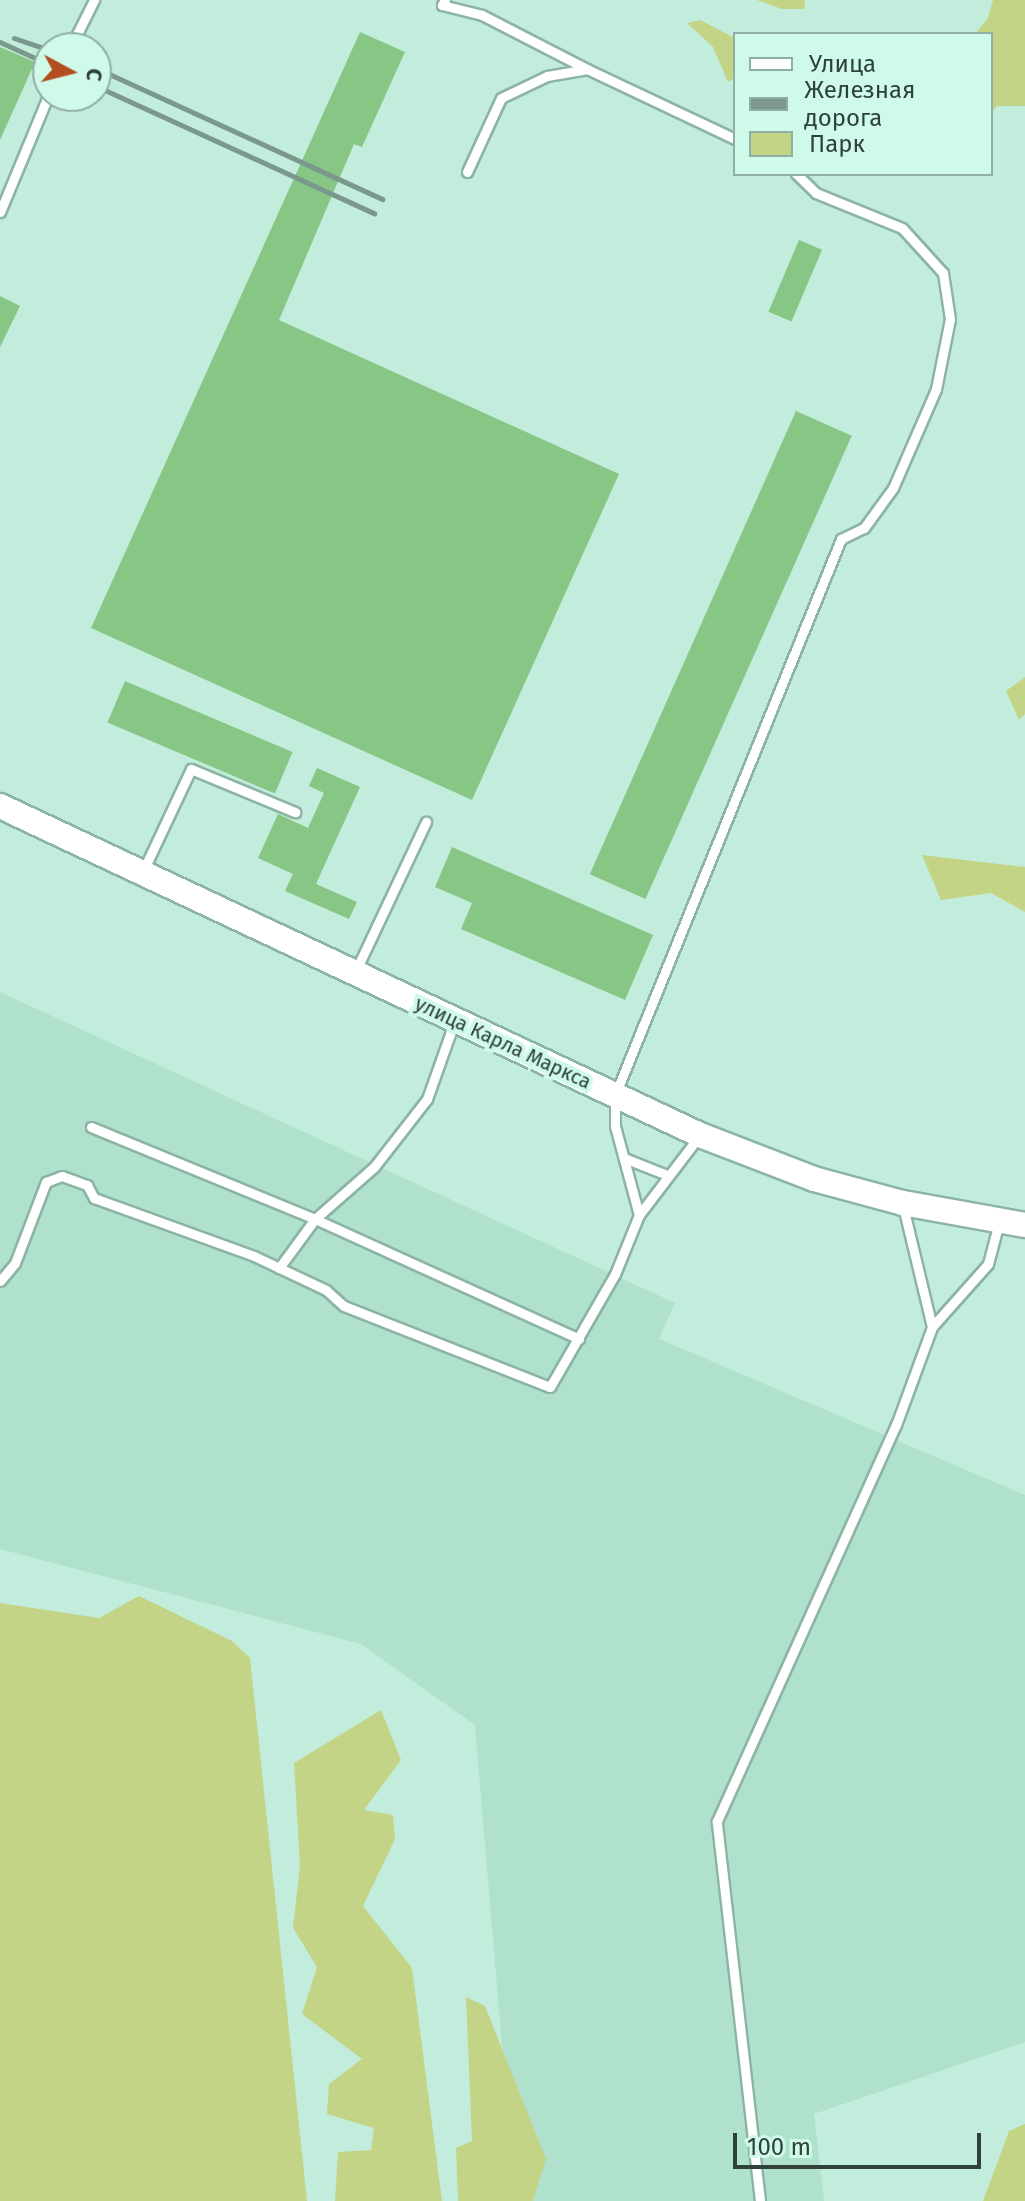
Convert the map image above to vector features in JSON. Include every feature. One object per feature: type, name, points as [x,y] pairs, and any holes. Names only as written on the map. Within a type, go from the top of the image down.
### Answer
[{"type":"main road","name":"улица Карла Маркса","points":[[0,806],[700,1135],[814,1179],[903,1203],[1025,1225]]},
{"type":"lane","points":[[78,32],[94,0]]},
{"type":"lane","points":[[445,0],[442,5],[482,15],[733,138]]},
{"type":"lane","points":[[467,172],[501,98],[547,76],[587,69]]},
{"type":"lane","points":[[0,212],[41,112]]},
{"type":"lane","points":[[639,1215],[615,1126],[615,1095],[841,539],[864,528],[893,488],[936,389],[950,319],[943,273],[902,228],[816,193],[798,176]]},
{"type":"lane","points":[[142,873],[191,769],[295,812]]},
{"type":"lane","points":[[355,973],[426,822]]},
{"type":"lane","points":[[279,1268],[315,1219],[374,1167],[427,1099],[455,1020]]},
{"type":"lane","points":[[91,1127],[315,1219],[579,1339]]},
{"type":"lane","points":[[0,1281],[15,1263],[46,1182],[62,1176],[87,1185],[94,1198],[279,1268],[326,1290],[344,1306],[550,1387],[615,1274],[639,1215],[700,1135]]},
{"type":"lane","points":[[624,1158],[667,1175]]},
{"type":"lane","points":[[903,1203],[932,1327]]},
{"type":"lane","points":[[760,2201],[717,1821],[896,1425],[932,1327],[988,1264],[999,1222]]},
{"type":"shaded area","points":[[0,992],[675,1303],[659,1339],[1025,1495],[1025,2042],[814,2114],[824,2201],[515,2201],[475,1725],[361,1644],[0,1549]]},
{"type":"green space","points":[[757,0],[805,0],[804,9],[782,9]]},
{"type":"green space","points":[[993,0],[1025,0],[1025,106],[997,106],[993,111],[993,32],[977,32],[988,18]]},
{"type":"green space","points":[[700,20],[733,37],[733,79],[728,82],[713,47],[687,23]]},
{"type":"green space","points":[[1025,677],[1025,714],[1019,720],[1006,691]]},
{"type":"green space","points":[[922,855],[1025,867],[1025,912],[991,893],[941,900]]},
{"type":"green space","points":[[139,1596],[232,1641],[250,1658],[307,2201],[0,2201],[0,1603],[99,1618]]},
{"type":"green space","points":[[381,1710],[401,1760],[364,1810],[393,1815],[395,1839],[363,1906],[412,1968],[442,2201],[335,2201],[338,2152],[371,2150],[374,2128],[327,2114],[329,2084],[362,2059],[302,2014],[317,1967],[293,1928],[300,1865],[294,1763]]},
{"type":"green space","points":[[466,1997],[485,2006],[546,2159],[533,2201],[458,2201],[456,2148],[472,2141]]},
{"type":"green space","points":[[1025,2124],[1025,2201],[983,2201],[1009,2131]]},
{"type":"building","points":[[360,32],[405,52],[362,147],[354,144],[279,320],[619,474],[472,800],[91,628]]},
{"type":"building","points":[[0,47],[32,61],[32,69],[0,140]]},
{"type":"building","points":[[799,240],[822,250],[792,322],[769,312]]},
{"type":"building","points":[[0,296],[20,306],[0,347]]},
{"type":"building","points":[[796,411],[852,436],[646,899],[590,874]]},
{"type":"building","points":[[125,681],[293,752],[275,794],[107,722]]},
{"type":"building","points":[[317,768],[360,787],[316,884],[357,902],[349,919],[285,891],[293,874],[258,858],[278,814],[308,828],[324,793],[309,786]]},
{"type":"building","points":[[452,847],[653,935],[625,1000],[461,929],[472,903],[435,887]]},
{"type":"railway","points":[[14,38],[32,44]]},
{"type":"railway","points":[[0,42],[32,57]]},
{"type":"railway","points":[[112,75],[382,199]]},
{"type":"railway","points":[[112,93],[374,213]]}]
